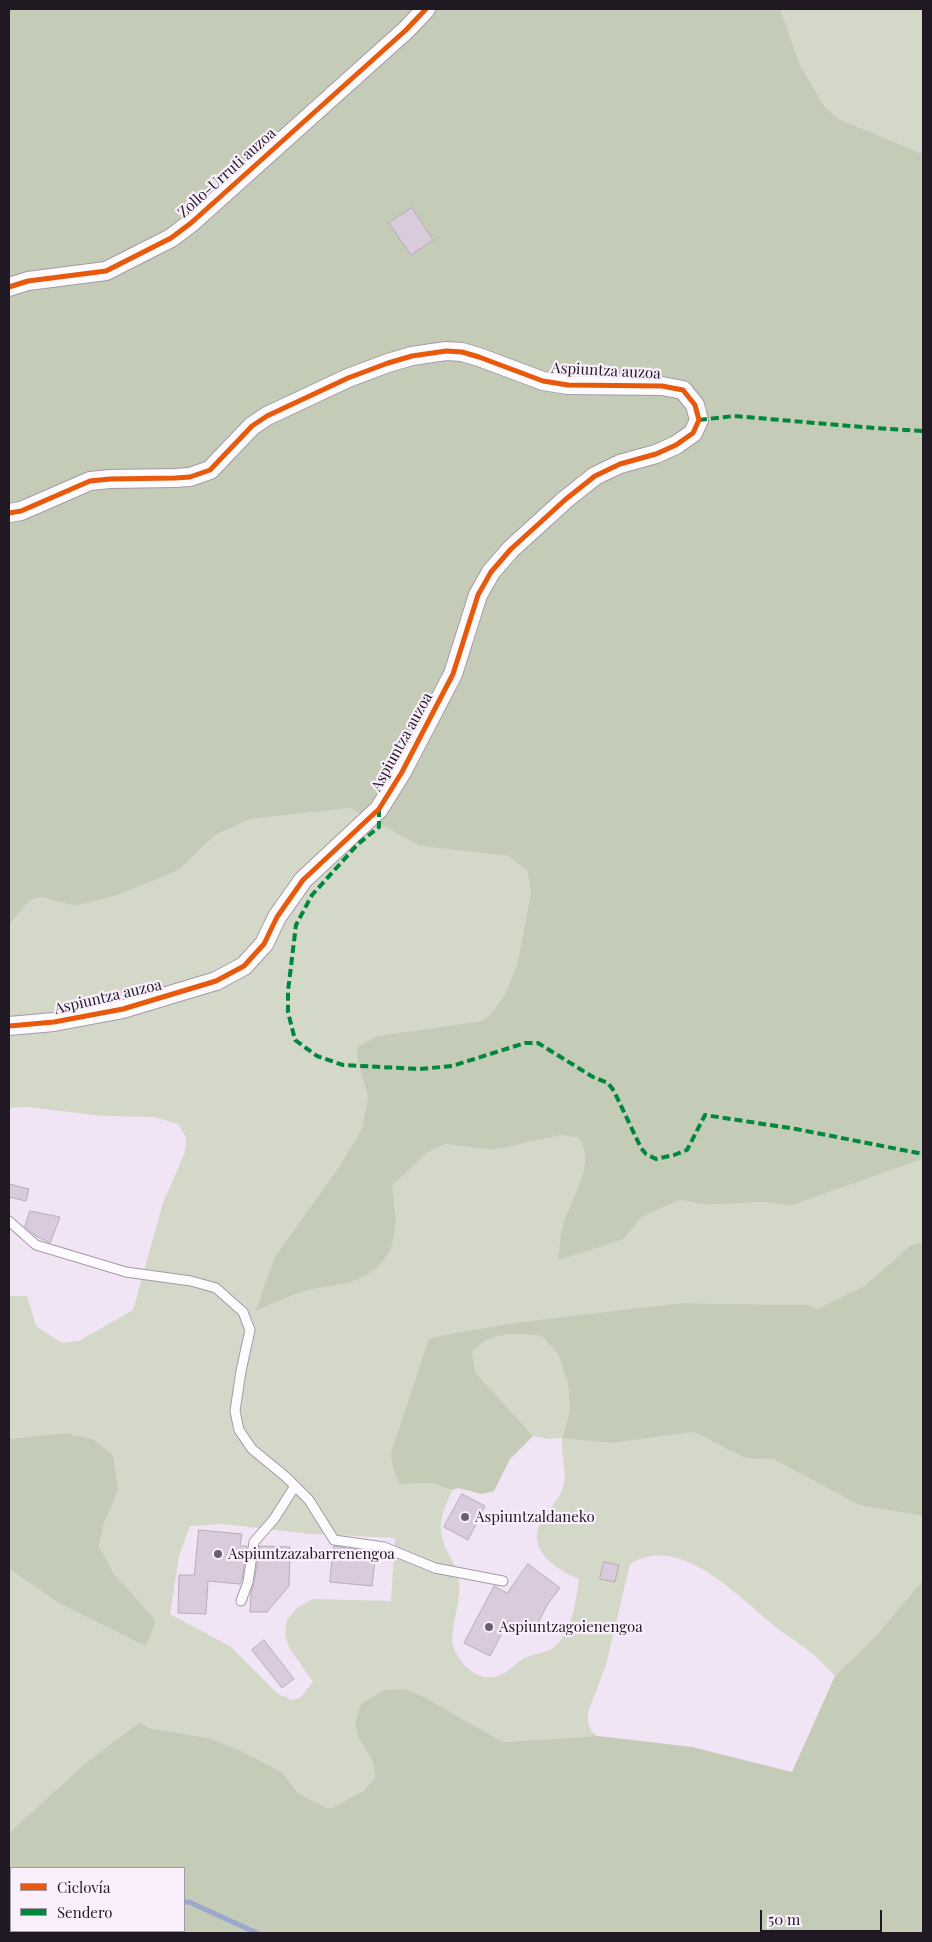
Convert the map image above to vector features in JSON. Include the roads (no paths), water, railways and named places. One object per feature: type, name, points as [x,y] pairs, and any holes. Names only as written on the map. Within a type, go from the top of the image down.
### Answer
[{"type":"street","name":"Zollo-Urruti auzoa","points":[[9,287],[28,281],[106,271],[171,238],[191,223],[406,30],[426,9]]},
{"type":"street","name":"Aspiuntza auzoa","points":[[9,513],[21,512],[90,481],[190,477],[210,470],[252,426],[267,416],[348,378],[388,363],[412,356],[446,351],[462,352],[543,381],[568,384],[662,386],[683,390],[696,405],[699,420],[692,433],[676,445],[656,454],[620,464],[595,476],[566,499],[511,549],[491,572],[478,595],[453,674],[402,772],[380,809],[303,880],[277,917],[264,944],[244,966],[216,981],[124,1009],[54,1022],[9,1026]]},
{"type":"lane","points":[[9,1221],[36,1245],[126,1272],[191,1281],[216,1288],[243,1312],[250,1330],[235,1412],[239,1430],[252,1449],[309,1500],[334,1540],[384,1547],[436,1568],[502,1581]]},
{"type":"lane","points":[[241,1601],[248,1582],[254,1542],[274,1519],[295,1486]]},
{"type":"waterway","points":[[185,1902],[189,1902],[257,1933]]},
{"type":"place","name":"Aspiuntzaldaneko","points":[[465,1517]]},
{"type":"place","name":"Aspiuntzazabarrenengoa","points":[[218,1554]]},
{"type":"place","name":"Aspiuntzagoienengoa","points":[[489,1627]]}]
